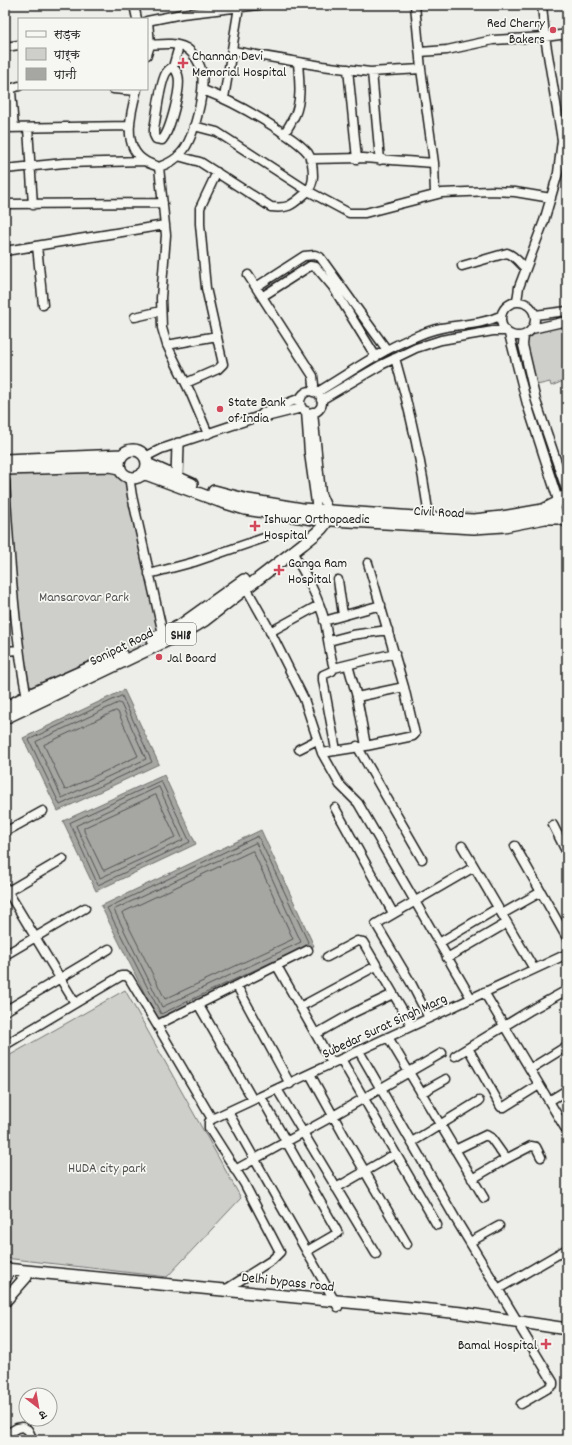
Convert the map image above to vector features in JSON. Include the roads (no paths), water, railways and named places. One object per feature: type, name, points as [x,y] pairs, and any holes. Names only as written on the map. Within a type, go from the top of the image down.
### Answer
[{"type":"main road","points":[[177,478],[178,444]]},
{"type":"main road","points":[[5,460],[122,455],[131,450],[135,450],[143,454],[145,465],[138,476],[129,476],[124,474],[120,468],[122,455]]},
{"type":"main road","points":[[145,465],[219,501],[246,508],[316,514]]},
{"type":"main road","points":[[145,465],[222,494],[316,514]]},
{"type":"main road","points":[[5,469],[110,466],[120,468]]},
{"type":"main road","name":"Civil Road","points":[[328,515],[474,520],[543,510],[560,500]]},
{"type":"main road","points":[[560,500],[556,514],[563,520]]},
{"type":"main road","name":"Civil Road","points":[[316,514],[474,528],[504,526],[545,518],[563,520]]},
{"type":"main road","name":"Sonipat Road","points":[[5,708],[29,701],[122,658],[187,631],[205,620],[312,527],[316,514]]},
{"type":"main road","name":"Sonipat Road","points":[[122,658],[244,585],[292,552],[317,532],[328,515]]},
{"type":"main road","name":"Sonipat Road","points":[[5,718],[29,701]]},
{"type":"main road","name":"Delhi bypass road","points":[[6,1274],[225,1290],[460,1320],[519,1325],[565,1332]]},
{"type":"main road","name":"Delhi bypass road","points":[[6,1274],[336,1304]]},
{"type":"main road","points":[[5,1301],[26,1277]]},
{"type":"street","points":[[134,5],[137,18]]},
{"type":"street","points":[[183,5],[184,14]]},
{"type":"street","points":[[148,52],[150,45],[148,21],[184,14],[259,5]]},
{"type":"street","points":[[415,5],[421,68],[434,163],[436,194]]},
{"type":"street","points":[[517,301],[519,287],[544,221],[558,173],[564,129],[545,37],[542,5]]},
{"type":"street","points":[[224,98],[233,51],[239,7]]},
{"type":"street","points":[[420,52],[447,50],[493,40],[545,37],[567,34]]},
{"type":"street","points":[[5,169],[64,163],[144,161],[159,167],[168,164],[183,152],[192,135],[203,90],[202,72],[196,58],[187,49],[173,44],[150,45]]},
{"type":"street","points":[[5,47],[18,45]]},
{"type":"street","points":[[173,67],[178,76],[178,92],[168,130],[162,140],[156,139],[154,130],[162,85],[166,73],[173,67],[179,46]]},
{"type":"street","points":[[233,51],[372,72],[421,68]]},
{"type":"street","points":[[284,134],[296,114],[298,105],[298,62]]},
{"type":"street","points":[[348,69],[357,159]]},
{"type":"street","points":[[372,72],[380,160]]},
{"type":"street","points":[[14,128],[11,92],[12,88],[18,86]]},
{"type":"street","points":[[137,90],[132,109],[129,136],[135,151],[144,161]]},
{"type":"street","points":[[178,156],[200,162],[271,207],[284,208],[295,202],[308,191],[313,180],[314,168],[308,154],[298,143],[248,110],[224,98],[203,90]]},
{"type":"street","points":[[5,128],[130,126]]},
{"type":"street","points":[[194,126],[216,132],[308,191],[352,214],[365,213],[436,194],[491,190],[551,198]]},
{"type":"street","points":[[28,128],[33,204]]},
{"type":"street","points":[[310,159],[357,159],[434,163]]},
{"type":"street","points":[[159,167],[166,235],[161,298],[162,328],[167,345],[186,382],[208,434]]},
{"type":"street","points":[[558,173],[567,171]]},
{"type":"street","points":[[186,382],[218,368],[223,364],[206,288],[200,216],[200,208],[216,172]]},
{"type":"street","points":[[5,204],[163,203]]},
{"type":"street","points":[[5,251],[165,225]]},
{"type":"street","points":[[37,246],[43,305]]},
{"type":"street","points":[[462,266],[507,253],[511,254],[515,260],[526,268]]},
{"type":"street","points":[[256,287],[304,256],[315,255],[320,257],[387,350]]},
{"type":"street","points":[[263,296],[310,266],[316,267],[333,286],[376,357]]},
{"type":"street","points":[[248,275],[263,296],[313,376],[315,392],[321,400],[320,407],[316,411],[266,417],[260,416]]},
{"type":"street","points":[[532,329],[535,322],[535,315],[531,308],[525,303],[517,301],[509,303],[503,309],[500,316],[500,322],[507,333],[527,404],[560,500]]},
{"type":"street","points":[[135,317],[161,311]]},
{"type":"street","points":[[535,315],[567,311]]},
{"type":"street","points":[[145,465],[178,444],[260,416],[264,412],[301,398],[307,392],[315,392],[387,350],[412,338],[441,328],[476,324],[490,321],[500,316]]},
{"type":"street","points":[[321,400],[395,358],[416,348],[441,340],[493,331],[519,336],[524,335],[532,329],[567,321]]},
{"type":"street","points":[[524,335],[523,345],[536,401],[567,492]]},
{"type":"street","points":[[167,345],[217,336]]},
{"type":"street","points":[[395,358],[409,408],[424,479],[429,518]]},
{"type":"street","points":[[301,398],[300,403],[307,411],[321,494],[328,515]]},
{"type":"street","points":[[307,411],[309,453],[316,514]]},
{"type":"street","points":[[129,476],[132,496],[163,634]]},
{"type":"street","points":[[5,481],[7,557],[19,650],[29,701]]},
{"type":"street","points":[[149,574],[194,562],[264,538]]},
{"type":"street","points":[[292,552],[313,587],[324,620],[334,668]]},
{"type":"street","points":[[322,753],[357,746],[366,746],[416,734],[395,653],[368,563]]},
{"type":"street","points":[[338,580],[344,615]]},
{"type":"street","points":[[244,585],[304,699],[322,753],[340,785],[358,803],[471,998]]},
{"type":"street","points":[[270,632],[319,605]]},
{"type":"street","points":[[324,620],[381,605]]},
{"type":"street","points":[[329,641],[352,635],[388,630]]},
{"type":"street","points":[[5,651],[19,650]]},
{"type":"street","points":[[336,750],[322,676],[324,673],[332,671],[334,668],[395,653]]},
{"type":"street","points":[[348,665],[357,697],[366,746]]},
{"type":"street","points":[[357,697],[404,687]]},
{"type":"street","points":[[299,750],[317,740]]},
{"type":"street","points":[[357,746],[422,859]]},
{"type":"street","points":[[334,808],[393,913]]},
{"type":"street","points":[[5,832],[43,812]]},
{"type":"street","points":[[553,825],[567,853]]},
{"type":"street","points":[[462,846],[534,969]]},
{"type":"street","points":[[514,846],[567,938]]},
{"type":"street","points":[[62,859],[6,890],[75,1003]]},
{"type":"street","points":[[429,1018],[411,983],[376,926],[377,922],[474,867]]},
{"type":"street","points":[[439,943],[500,911],[541,892]]},
{"type":"street","points":[[5,955],[85,908]]},
{"type":"street","points":[[447,958],[507,923]]},
{"type":"street","points":[[327,957],[360,940],[363,942],[412,1026]]},
{"type":"street","points":[[5,1011],[109,949]]},
{"type":"street","points":[[157,1025],[308,950]]},
{"type":"street","name":"Subedar Surat Singh Marg","points":[[212,1119],[567,954]]},
{"type":"street","points":[[277,966],[332,1064]]},
{"type":"street","points":[[300,1007],[376,966]]},
{"type":"street","points":[[5,1045],[116,978],[126,976],[129,978],[212,1119],[209,1122],[209,1128],[244,1183],[280,1252],[272,1260],[225,1290]]},
{"type":"street","points":[[237,986],[290,1084]]},
{"type":"street","points":[[484,992],[564,1128],[567,1129]]},
{"type":"street","points":[[455,1056],[505,1026],[566,993]]},
{"type":"street","points":[[316,1034],[353,1013],[393,994]]},
{"type":"street","points":[[198,1004],[286,1142],[338,1233],[306,1251]]},
{"type":"street","points":[[388,1037],[484,1198]]},
{"type":"street","points":[[530,1069],[567,1046]]},
{"type":"street","points":[[468,1048],[501,1107],[504,1107],[540,1085]]},
{"type":"street","points":[[359,1051],[552,1379],[553,1385],[521,1404]]},
{"type":"street","points":[[235,1170],[381,1089],[442,1053]]},
{"type":"street","points":[[341,1060],[437,1225]]},
{"type":"street","points":[[310,1074],[407,1244]]},
{"type":"street","points":[[421,1093],[446,1079]]},
{"type":"street","points":[[277,1089],[376,1254]]},
{"type":"street","points":[[549,1101],[567,1090]]},
{"type":"street","points":[[412,1142],[479,1101]]},
{"type":"street","points":[[228,1112],[336,1304]]},
{"type":"street","points":[[455,1150],[486,1135],[491,1138],[506,1159]]},
{"type":"street","points":[[472,1179],[531,1146],[536,1148],[541,1157]]},
{"type":"street","points":[[336,1188],[395,1154]]},
{"type":"street","points":[[470,1242],[499,1226]]},
{"type":"street","points":[[498,1289],[567,1249]]},
{"type":"street","points":[[5,1434],[17,1428],[24,1427],[28,1430],[33,1440]]},
{"type":"water","points":[[124,690],[159,764],[58,811],[23,738]]},
{"type":"water","points":[[164,775],[196,844],[96,891],[63,821]]},
{"type":"water","points":[[261,830],[314,946],[158,1020],[101,906]]},
{"type":"place","name":"Red Cherry Bakers","points":[[553,30]]},
{"type":"place","name":"Channan Devi Memorial Hospital","points":[[183,63]]},
{"type":"place","name":"State Bank of India","points":[[220,409]]},
{"type":"place","name":"Ishwar Orthopaedic Hospital","points":[[255,526]]},
{"type":"place","name":"Ganga Ram Hospital","points":[[279,570]]},
{"type":"place","name":"Jal Board","points":[[159,657]]},
{"type":"place","name":"Bamal Hospital","points":[[546,1344]]},
{"type":"park label","name":"Mansarovar Park","points":[[84,596]]},
{"type":"park label","name":"HUDA city park","points":[[107,1167]]}]
